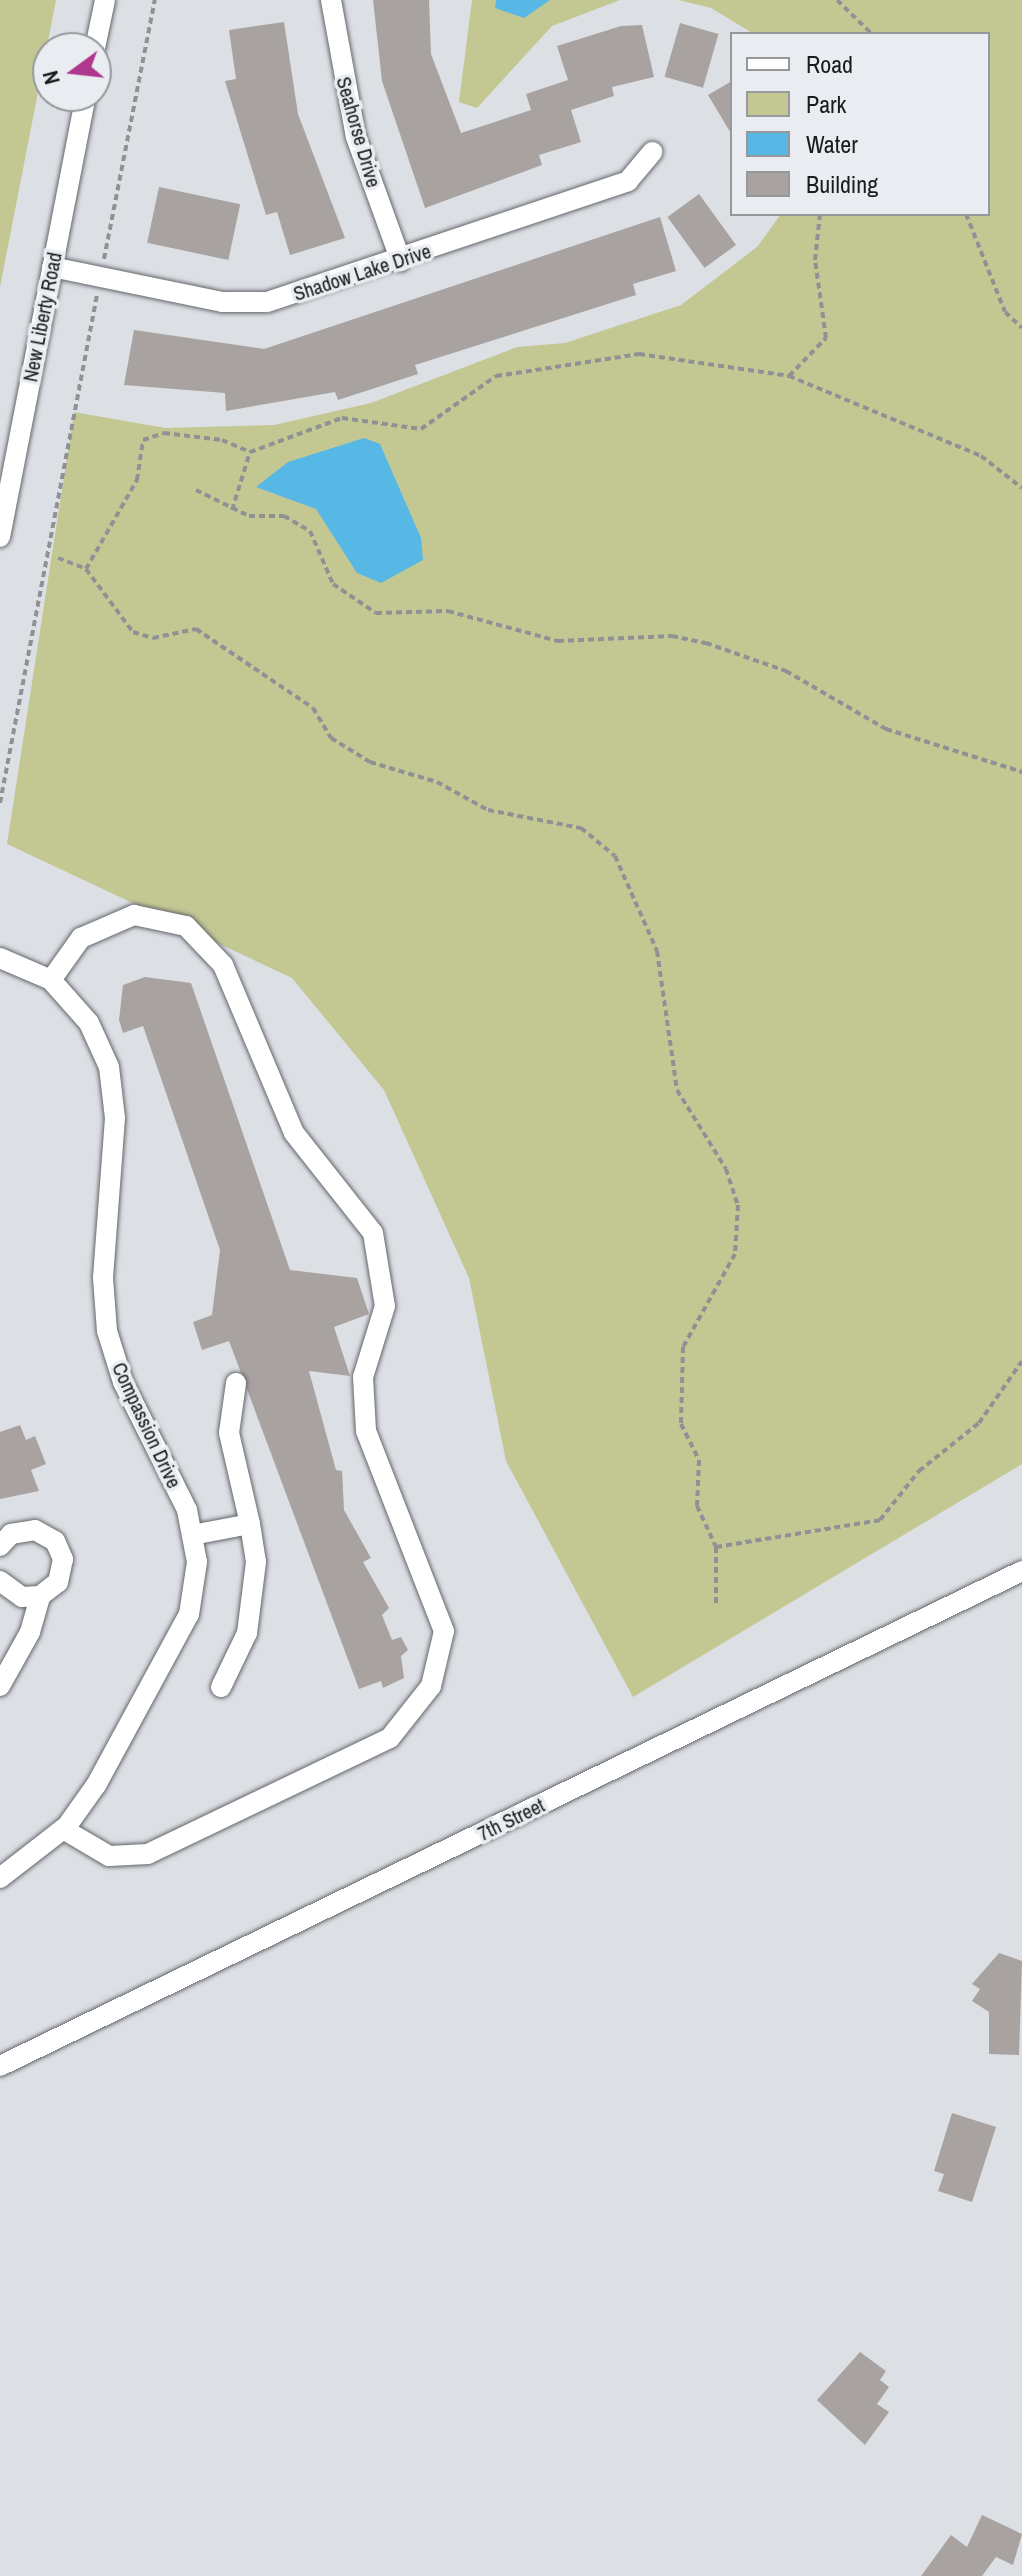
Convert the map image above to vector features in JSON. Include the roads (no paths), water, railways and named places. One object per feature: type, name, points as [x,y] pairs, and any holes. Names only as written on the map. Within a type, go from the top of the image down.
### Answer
[{"type":"street","points":[[98,32],[105,0]]},
{"type":"street","name":"Seahorse Drive","points":[[331,0],[356,137],[401,261]]},
{"type":"street","name":"New Liberty Road","points":[[0,537],[83,112]]},
{"type":"street","name":"Shadow Lake Drive","points":[[52,267],[222,302],[267,302],[401,261],[628,181],[652,152]]},
{"type":"street","points":[[51,980],[81,938],[134,915],[186,926],[223,965],[294,1133],[373,1233],[385,1306],[363,1377],[366,1431],[444,1631],[431,1686],[390,1738],[148,1854],[109,1856],[63,1829]]},
{"type":"street","name":"Compassion Drive","points":[[0,958],[51,980],[89,1023],[109,1067],[115,1118],[103,1278],[107,1331],[192,1535],[197,1562],[189,1614],[96,1785],[63,1829],[0,1878]]},
{"type":"street","points":[[221,1687],[247,1633],[256,1562],[229,1433],[236,1383]]},
{"type":"street","points":[[192,1535],[250,1524]]},
{"type":"street","points":[[0,1546],[22,1530],[55,1541],[63,1571],[40,1596],[30,1632],[0,1686]]},
{"type":"street","name":"7th Street","points":[[0,2066],[1022,1571]]},
{"type":"street","points":[[0,1581],[22,1597],[40,1596]]},
{"type":"water","points":[[496,0],[550,0],[524,18],[495,8]]},
{"type":"water","points":[[364,438],[380,444],[421,538],[423,560],[381,583],[357,573],[316,509],[256,487],[288,462]]}]
